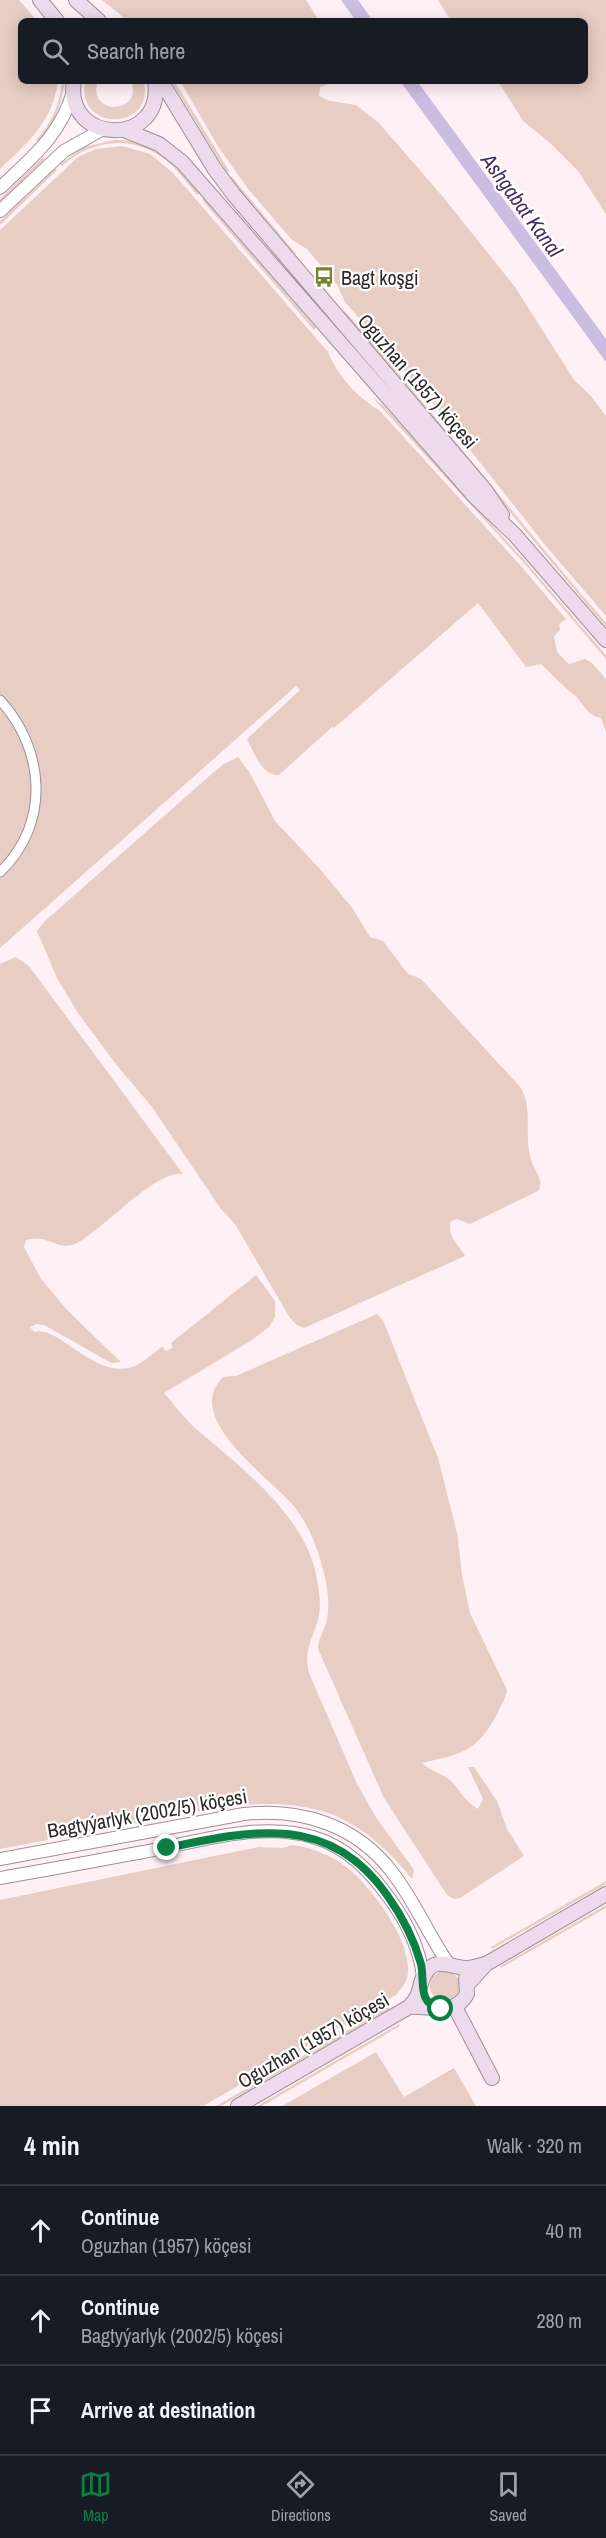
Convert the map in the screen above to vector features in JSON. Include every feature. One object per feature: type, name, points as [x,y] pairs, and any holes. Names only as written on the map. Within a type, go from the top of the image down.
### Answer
[{"type":"main road","points":[[40,0],[55,18]]},
{"type":"main road","points":[[76,0],[96,18]]},
{"type":"main road","points":[[124,130],[143,120],[152,109],[156,95],[155,84]]},
{"type":"main road","name":"Oguzhan (1957) köçesi","points":[[163,84],[224,182],[485,489],[515,535]]},
{"type":"main road","points":[[74,86],[76,106],[84,118],[102,129]]},
{"type":"main road","name":"Oguzhan (1957) köçesi","points":[[102,129],[124,130],[159,144],[182,162],[475,497],[515,535],[606,640]]},
{"type":"main road","name":"Oguzhan (1957) köçesi","points":[[238,2106],[409,2007],[418,1997],[422,1982],[433,1966],[453,1965],[469,1968],[486,1964],[606,1894]]},
{"type":"main road","name":"Oguzhan (1957) köçesi","points":[[409,2007],[455,2007],[464,1999],[468,1984],[486,1964]]},
{"type":"main road","points":[[453,1965],[465,1974],[468,1984]]},
{"type":"main road","points":[[422,1982],[428,2002],[436,2008]]},
{"type":"main road","points":[[455,2007],[492,2078]]},
{"type":"street","points":[[0,188],[51,139],[65,115],[74,86]]},
{"type":"street","points":[[0,211],[63,151],[102,129]]},
{"type":"street","points":[[0,700],[28,741],[35,766],[37,792],[31,824],[24,841],[15,856],[0,872]]},
{"type":"street","name":"Bagtyýarlyk (2002/5) köçesi","points":[[0,1859],[244,1814],[280,1813],[310,1817],[354,1835],[382,1859],[406,1892],[433,1941],[453,1965]]},
{"type":"street","name":"Bagtyýarlyk (2002/5) köçesi","points":[[0,1878],[217,1838],[269,1832],[306,1836],[350,1855],[380,1884],[396,1907],[409,1933],[418,1956],[422,1982]]},
{"type":"shaded area","points":[[0,0],[19,0],[34,18],[18,18],[18,84],[58,84],[55,97],[44,121],[0,169]]},
{"type":"shaded area","points":[[102,0],[306,0],[317,18],[124,18]]},
{"type":"shaded area","points":[[341,0],[358,0],[371,18],[354,18]]},
{"type":"shaded area","points":[[438,0],[606,0],[606,214],[578,171],[549,142],[523,121],[500,84],[588,84],[588,18],[449,18]]},
{"type":"shaded area","points":[[61,84],[64,84],[56,114],[38,142],[36,140],[47,127],[59,98]]},
{"type":"shaded area","points":[[85,84],[98,84],[100,101],[115,107],[130,100],[133,92],[132,84],[144,84],[144,98],[138,110],[128,117],[115,119],[102,117],[92,110],[85,98]]},
{"type":"shaded area","points":[[173,84],[176,84],[180,90],[229,171],[227,173]]},
{"type":"shaded area","points":[[182,84],[328,84],[320,87],[319,96],[330,101],[356,105],[379,123],[443,197],[515,287],[574,380],[591,396],[606,416],[606,616],[546,546],[437,408],[345,302],[338,286],[307,249],[292,240],[249,190],[219,148]]},
{"type":"shaded area","points":[[402,84],[419,84],[606,339],[606,362]]},
{"type":"shaded area","points":[[114,140],[141,144],[152,149],[172,164],[200,193],[197,195],[177,170],[163,158],[138,145],[111,143],[98,146],[85,150],[62,166],[60,164],[84,147]]},
{"type":"shaded area","points":[[122,146],[150,154],[173,173],[328,352],[349,385],[379,410],[566,619],[559,624],[560,630],[554,636],[557,652],[569,664],[585,659],[592,663],[606,679],[606,732],[601,718],[591,714],[577,697],[541,664],[526,667],[478,603],[279,775],[273,774],[259,763],[247,739],[300,690],[296,686],[0,948],[0,230],[78,157],[96,149]]},
{"type":"shaded area","points":[[43,157],[45,159],[0,202],[0,199]]},
{"type":"shaded area","points":[[55,168],[57,170],[0,225],[0,221]]},
{"type":"shaded area","points":[[232,177],[297,255],[262,219],[230,178]]},
{"type":"shaded area","points":[[204,199],[316,328],[314,330],[202,200]]},
{"type":"shaded area","points":[[345,311],[606,623],[606,627],[343,312]]},
{"type":"shaded area","points":[[372,397],[383,405],[525,561],[606,655],[606,659],[523,562]]},
{"type":"shaded area","points":[[238,757],[250,773],[275,821],[320,869],[353,909],[370,937],[383,941],[407,973],[421,979],[521,1088],[527,1106],[530,1155],[540,1181],[538,1191],[470,1224],[457,1219],[451,1221],[450,1231],[465,1256],[304,1328],[290,1318],[235,1224],[221,1209],[152,1107],[115,1063],[78,1013],[57,978],[37,931],[44,922],[215,771]]},
{"type":"shaded area","points":[[16,957],[29,966],[183,1174],[172,1175],[158,1181],[75,1244],[69,1246],[41,1239],[26,1240],[24,1247],[41,1279],[69,1312],[121,1362],[112,1363],[44,1325],[37,1324],[30,1327],[34,1332],[44,1332],[55,1336],[92,1360],[120,1369],[135,1366],[162,1347],[166,1351],[172,1348],[171,1343],[256,1275],[275,1301],[275,1317],[269,1327],[252,1340],[164,1393],[192,1425],[255,1480],[288,1517],[301,1536],[311,1557],[320,1602],[319,1615],[307,1656],[309,1673],[357,1784],[377,1819],[412,1867],[414,1871],[412,1879],[370,1836],[348,1822],[326,1812],[302,1806],[277,1804],[217,1808],[0,1849],[0,964]]},
{"type":"shaded area","points":[[377,1314],[383,1320],[438,1458],[457,1533],[462,1575],[470,1613],[507,1690],[505,1699],[491,1725],[476,1743],[459,1753],[422,1763],[451,1781],[466,1800],[478,1809],[483,1799],[468,1767],[474,1767],[497,1801],[507,1829],[524,1856],[460,1898],[454,1899],[447,1895],[384,1798],[318,1649],[327,1619],[328,1599],[323,1568],[309,1530],[292,1504],[233,1445],[220,1428],[213,1410],[213,1393],[223,1377],[236,1376]]},
{"type":"shaded area","points":[[293,1845],[320,1852],[345,1866],[366,1886],[387,1913],[403,1943],[407,1958],[407,1978],[396,1995],[203,2106],[0,2106],[0,1900],[259,1847],[282,1848]]},
{"type":"shaded area","points":[[606,1881],[606,1884],[492,1949],[491,1947]]},
{"type":"shaded area","points":[[606,1905],[606,1908],[501,1968],[500,1966]]},
{"type":"shaded area","points":[[445,1971],[451,1972],[459,1980],[459,1992],[451,2000],[445,2001],[439,2000],[431,1992],[430,1986],[431,1980],[439,1972]]},
{"type":"shaded area","points":[[388,2007],[390,2009],[221,2106],[216,2106]]},
{"type":"shaded area","points":[[399,2024],[400,2026],[262,2106],[257,2106]]},
{"type":"shaded area","points":[[376,2052],[404,2097],[454,2068],[476,2106],[282,2106]]},
{"type":"place","name":"Bagt koşgi","points":[[324,277]]},
{"type":"route","points":[[167,1848],[217,1838],[281,1832],[315,1838],[350,1855],[380,1884],[396,1907],[422,1967],[422,1993],[428,2002],[441,2009]]},
{"type":"water label","name":"Ashgabat Kanal","points":[[522,205]]}]
